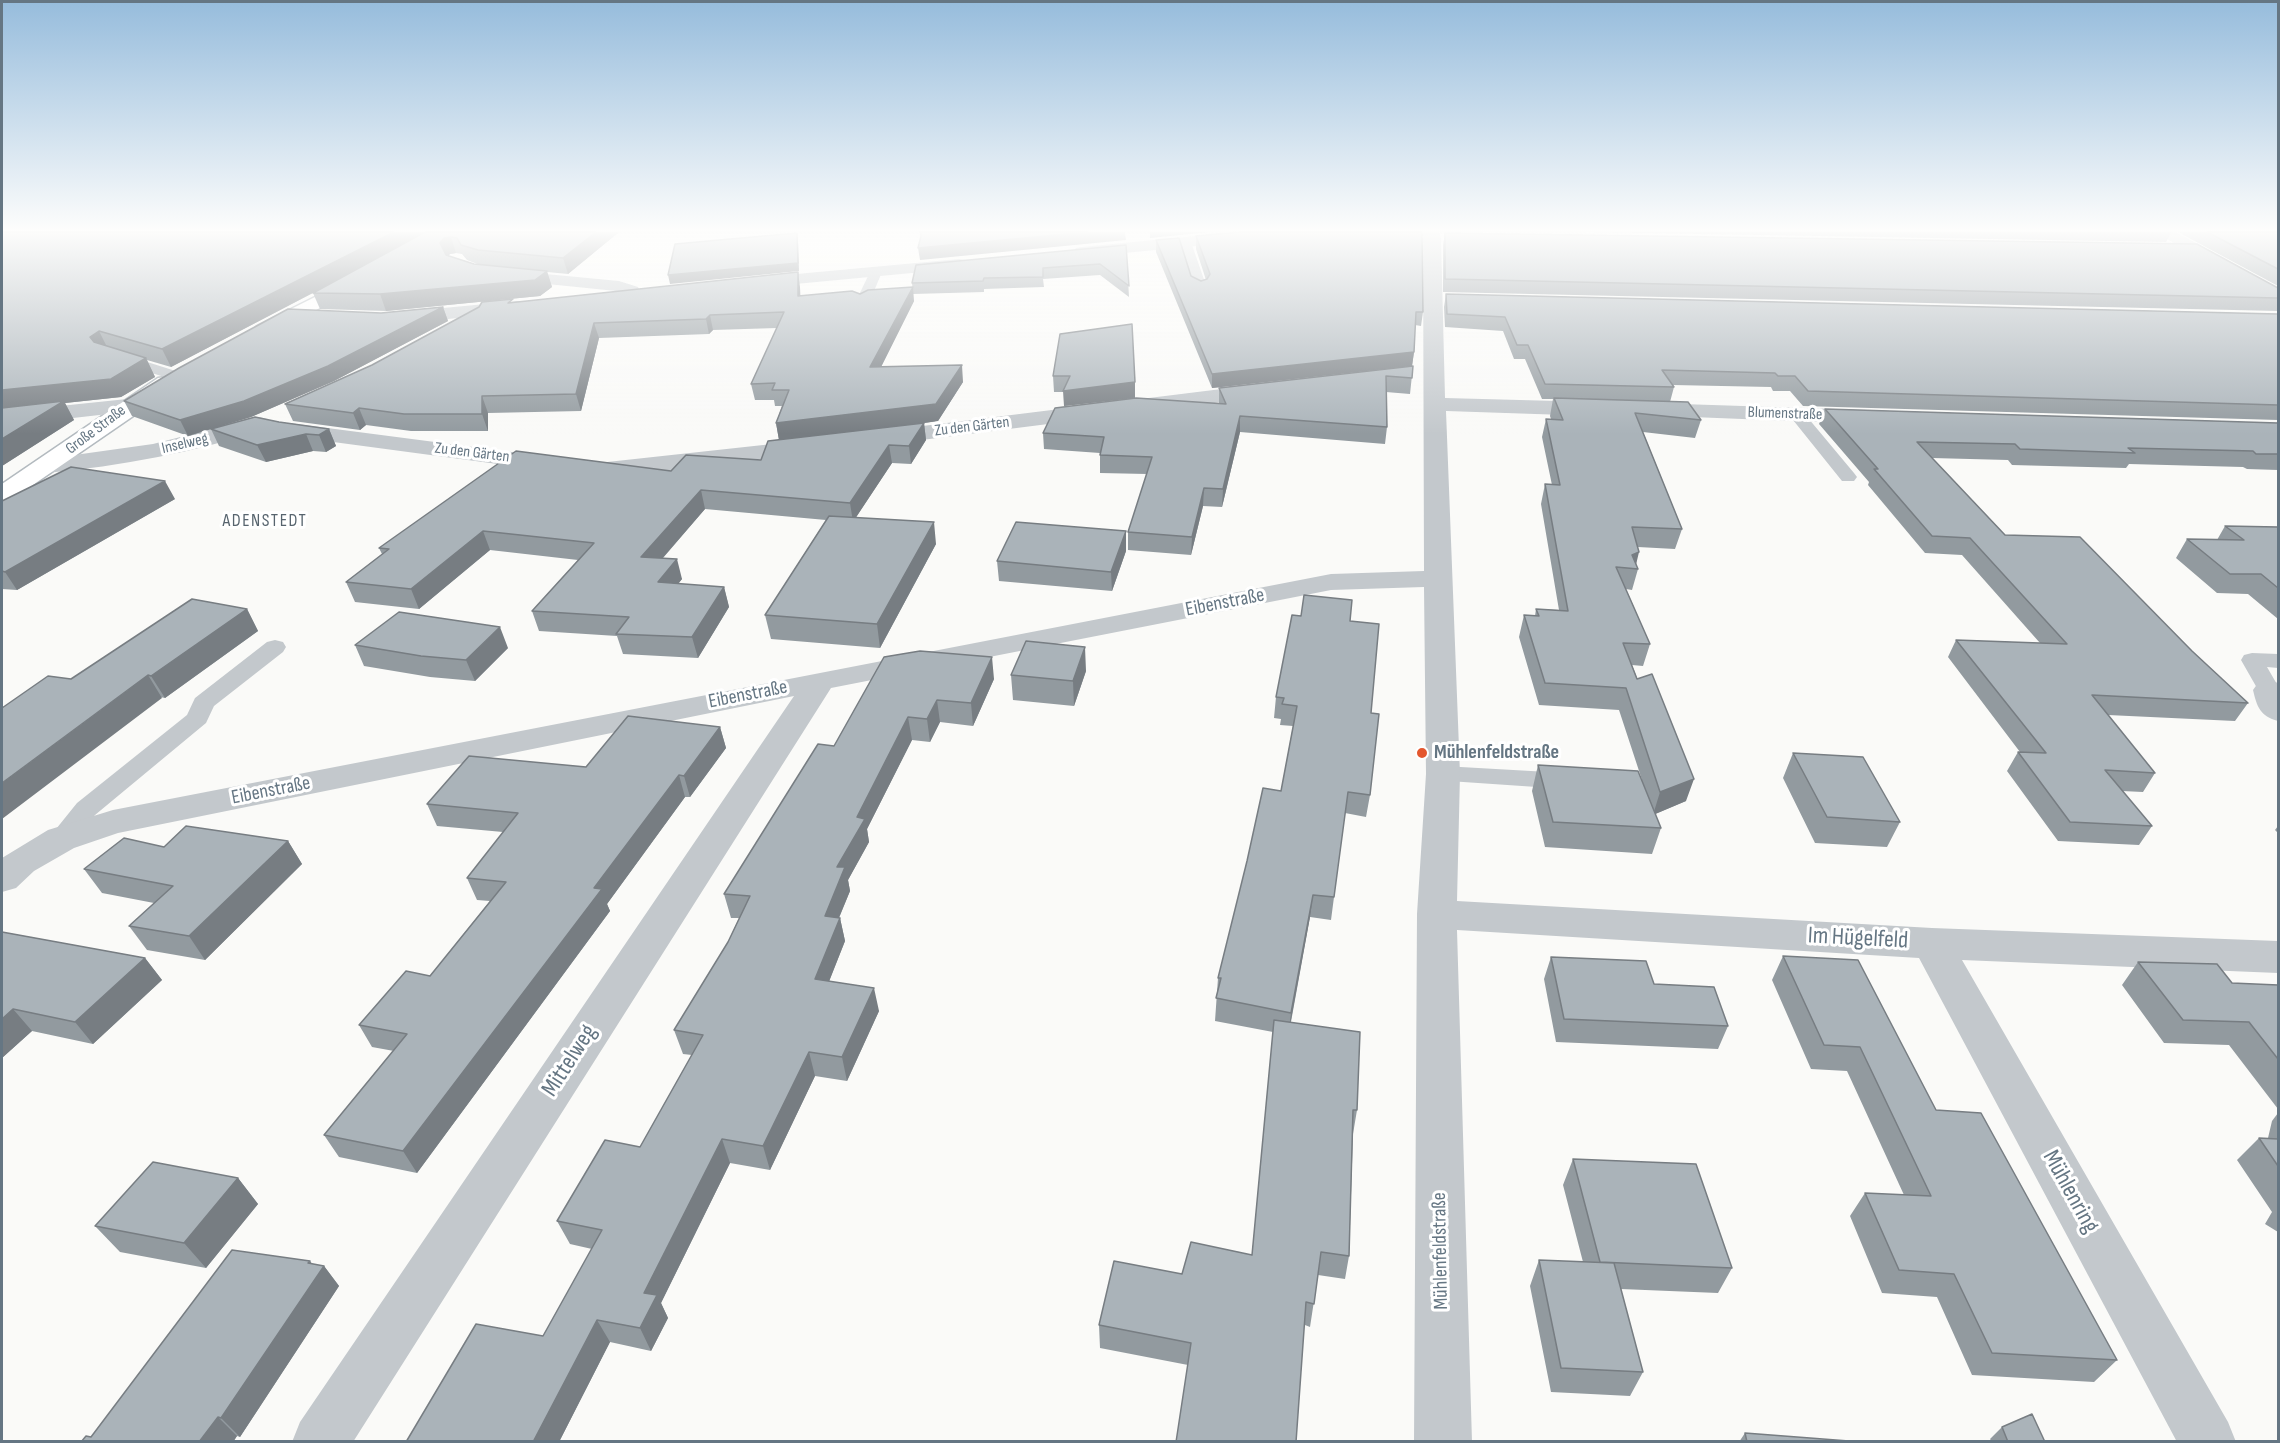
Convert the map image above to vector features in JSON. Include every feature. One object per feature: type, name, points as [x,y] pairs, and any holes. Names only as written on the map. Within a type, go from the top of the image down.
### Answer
[{"type":"main road","points":[[249,338],[324,299]]},
{"type":"main road","name":"Große Straße","points":[[2,495],[46,466],[127,406],[196,365]]},
{"type":"street","name":"Mühlenfeldstraße","points":[[1443,1442],[1437,914],[1443,774],[1439,579],[1426,384],[1444,299]]},
{"type":"street","points":[[413,336],[386,319],[533,305]]},
{"type":"street","points":[[436,338],[488,310]]},
{"type":"street","points":[[291,317],[321,318]]},
{"type":"street","name":"Blumenstraße","points":[[1426,384],[1628,410],[1891,417]]},
{"type":"street","name":"Zu den Gärten","points":[[856,441],[1284,388]]},
{"type":"street","points":[[2,419],[127,406]]},
{"type":"street","name":"Inselweg","points":[[46,466],[88,462],[179,447],[261,423],[290,411]]},
{"type":"street","name":"Zu den Gärten","points":[[261,423],[287,430],[589,469],[642,467],[832,444]]},
{"type":"street","name":"Eibenstraße","points":[[2,878],[21,862],[61,839],[112,822],[1331,582],[1439,579]]},
{"type":"street","name":"Mittelweg","points":[[320,1442],[820,681]]},
{"type":"street","name":"Im Hügelfeld","points":[[1437,914],[1932,943],[2278,957]]},
{"type":"street","name":"Mühlenring","points":[[1932,943],[2208,1442]]},
{"type":"lane","points":[[862,303],[864,299]]},
{"type":"lane","points":[[109,355],[177,376]]},
{"type":"lane","points":[[1797,415],[1848,477]]},
{"type":"lane","name":"Eibenstraße","points":[[61,839],[87,809],[198,718],[203,704],[275,647]]},
{"type":"lane","points":[[1443,774],[1588,782]]},
{"type":"building","points":[[2,299],[260,299],[162,349],[99,331],[90,337],[94,342],[146,358],[111,379],[2,390]]},
{"type":"building","points":[[513,299],[508,303],[542,299],[906,299],[870,367],[962,365],[936,404],[776,423],[789,390],[772,390],[775,383],[751,384],[784,312],[710,315],[706,319],[594,323],[576,394],[482,396],[482,414],[404,414],[359,408],[353,413],[285,404],[372,365],[479,307],[482,302]]},
{"type":"building","points":[[1181,299],[1423,299],[1423,312],[1416,312],[1414,352],[1212,374]]},
{"type":"building","points":[[1446,299],[1668,299],[2278,314],[2278,405],[1808,391],[1795,376],[1778,376],[1775,373],[1662,370],[1674,387],[1545,384],[1528,345],[1517,345],[1505,317],[1447,314]]},
{"type":"building","points":[[443,307],[328,366],[244,401],[180,420],[124,401],[179,368],[288,309],[381,313]]},
{"type":"building","points":[[1132,324],[1135,382],[1063,391],[1070,376],[1053,376],[1060,334]]},
{"type":"building","points":[[1413,366],[1412,378],[1386,376],[1387,427],[1240,416],[1223,489],[1204,488],[1192,537],[1128,532],[1152,457],[1100,455],[1104,437],[1043,433],[1055,408],[1136,398],[1226,404],[1219,388]]},
{"type":"building","points":[[1554,398],[1688,402],[1701,420],[1635,413],[1682,529],[1632,527],[1639,552],[1632,555],[1638,569],[1616,567],[1650,644],[1623,643],[1637,679],[1652,674],[1694,779],[1660,792],[1626,688],[1545,683],[1524,615],[1539,616],[1536,609],[1568,611],[1545,484],[1560,485],[1546,419],[1563,420]]},
{"type":"building","points":[[64,401],[2,439],[2,408]]},
{"type":"building","points":[[1825,409],[2278,423],[2278,454],[2256,454],[2253,451],[2128,448],[2135,453],[2020,449],[2015,444],[1917,442],[2005,535],[2080,537],[2192,651],[2248,703],[2092,695],[2155,773],[2105,770],[2152,826],[2070,822],[2018,752],[2046,753],[1956,640],[2067,644],[1970,538],[1932,536],[1874,469],[1878,469]]},
{"type":"building","points":[[255,417],[329,429],[319,435],[306,434],[257,445],[211,429]]},
{"type":"building","points":[[924,423],[909,446],[889,445],[850,503],[701,490],[641,557],[677,559],[658,582],[724,587],[692,637],[616,634],[629,617],[532,611],[594,543],[483,531],[411,589],[346,582],[389,549],[379,548],[516,451],[671,471],[686,455],[761,460],[768,441]]},
{"type":"building","points":[[71,467],[165,481],[5,572],[2,571],[2,501]]},
{"type":"building","points":[[829,516],[934,522],[877,624],[765,615]]},
{"type":"building","points":[[1016,522],[1126,531],[1111,572],[997,561]]},
{"type":"building","points":[[2225,526],[2278,527],[2278,588],[2261,574],[2230,574],[2187,539],[2244,540]]},
{"type":"building","points":[[1304,595],[1352,600],[1350,621],[1379,624],[1371,713],[1379,714],[1370,795],[1348,792],[1334,897],[1313,895],[1291,1013],[1216,998],[1221,978],[1218,978],[1263,788],[1281,791],[1297,706],[1282,704],[1284,698],[1276,697],[1292,615],[1301,616]]},
{"type":"building","points":[[192,599],[247,609],[151,676],[148,675],[2,783],[2,708],[48,676],[71,679]]},
{"type":"building","points":[[399,612],[500,627],[466,660],[421,656],[355,645]]},
{"type":"building","points":[[1026,641],[1085,647],[1073,681],[1011,675]]},
{"type":"building","points":[[920,651],[992,657],[971,703],[937,700],[927,719],[908,717],[857,817],[865,819],[837,867],[845,867],[825,916],[840,918],[815,979],[874,988],[842,1057],[809,1052],[763,1146],[722,1139],[644,1293],[657,1295],[640,1328],[597,1320],[533,1442],[406,1442],[476,1324],[543,1336],[602,1230],[557,1221],[605,1140],[640,1147],[703,1035],[674,1030],[728,942],[750,896],[724,894],[818,744],[834,746],[884,657]]},
{"type":"building","points":[[628,716],[720,727],[684,776],[679,775],[594,888],[602,889],[403,1151],[324,1135],[407,1034],[359,1025],[406,971],[430,976],[506,882],[467,878],[518,813],[427,804],[469,756],[586,767]]},
{"type":"building","points":[[1793,753],[1863,757],[1900,822],[1827,817]]},
{"type":"building","points":[[1538,765],[1638,771],[1661,828],[1553,822]]},
{"type":"building","points":[[186,826],[288,841],[189,936],[129,926],[173,886],[84,869],[124,838],[164,847]]},
{"type":"building","points":[[2,932],[145,958],[75,1022],[13,1009],[2,1019]]},
{"type":"building","points":[[1783,956],[1858,960],[1936,1110],[1981,1113],[2117,1360],[1992,1353],[1954,1274],[1899,1270],[1865,1193],[1931,1196],[1860,1047],[1824,1045]]},
{"type":"building","points":[[1551,957],[1646,961],[1654,984],[1714,987],[1728,1026],[1564,1019]]},
{"type":"building","points":[[2138,962],[2217,964],[2232,983],[2278,985],[2278,1059],[2249,1022],[2183,1020]]},
{"type":"building","points":[[1274,1020],[1360,1032],[1357,1110],[1353,1110],[1349,1256],[1321,1252],[1314,1304],[1306,1302],[1296,1442],[1176,1442],[1191,1343],[1099,1325],[1114,1261],[1182,1274],[1191,1242],[1252,1255]]},
{"type":"building","points":[[2259,1138],[2278,1139],[2278,1166]]},
{"type":"building","points":[[1573,1159],[1696,1164],[1732,1268],[1600,1262]]},
{"type":"building","points":[[153,1162],[238,1178],[184,1243],[95,1226]]},
{"type":"building","points":[[232,1250],[310,1261],[308,1263],[324,1266],[221,1418],[218,1417],[199,1442],[81,1442],[86,1436],[91,1437]]},
{"type":"building","points":[[1539,1260],[1614,1263],[1643,1372],[1561,1368]]},
{"type":"building","points":[[2032,1414],[2045,1442],[2008,1442],[2002,1427]]},
{"type":"building","points":[[1745,1433],[1849,1441],[1849,1442],[1747,1442]]},
{"type":"place","name":"Mühlenfeldstraße","points":[[1422,753]]},
{"type":"district","name":"ADENSTEDT","points":[[265,521]]}]
